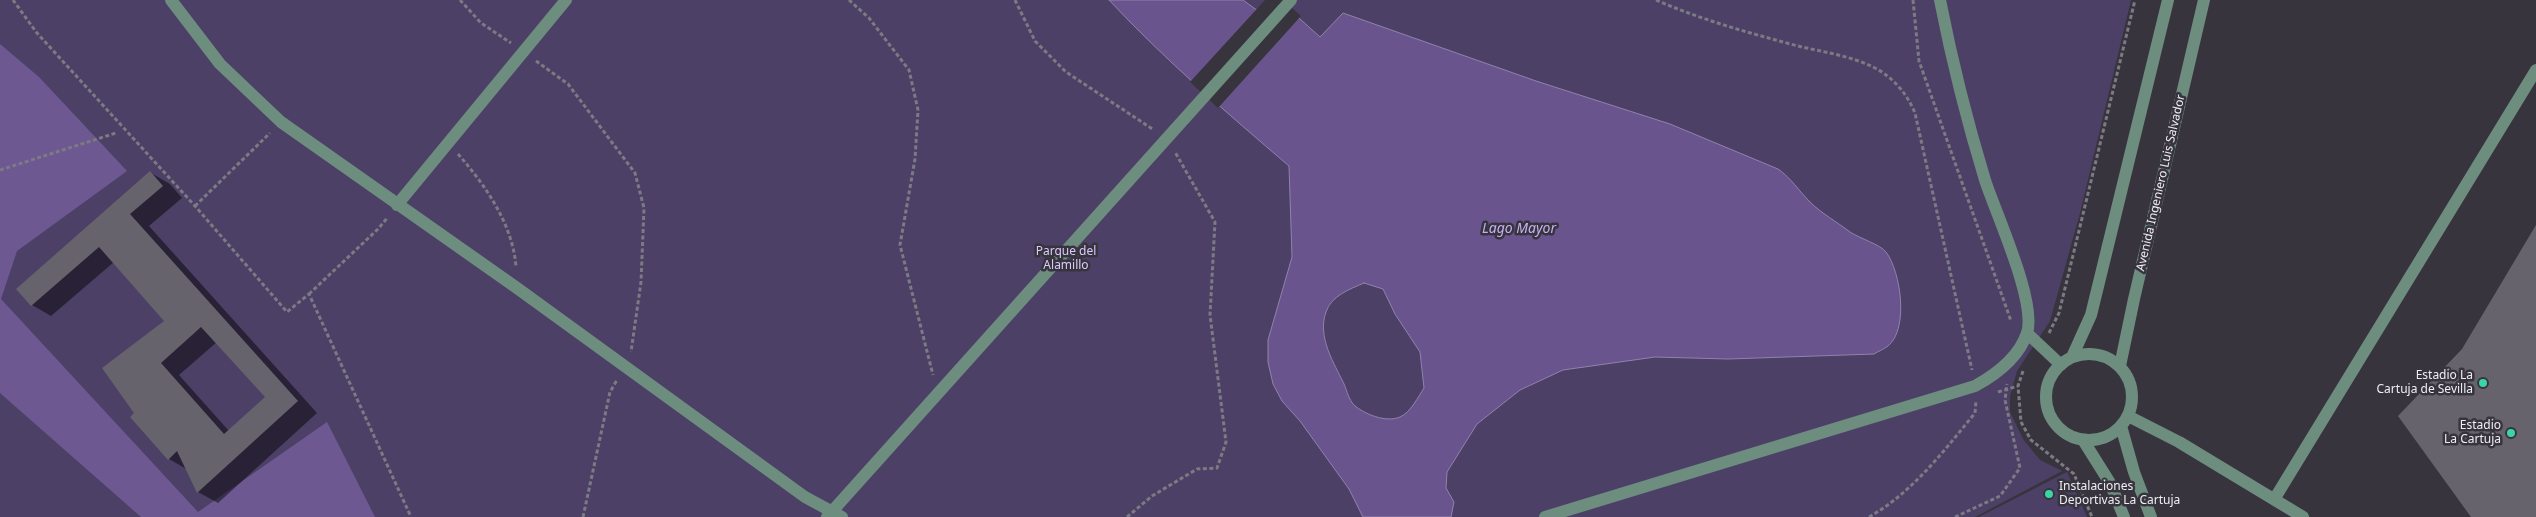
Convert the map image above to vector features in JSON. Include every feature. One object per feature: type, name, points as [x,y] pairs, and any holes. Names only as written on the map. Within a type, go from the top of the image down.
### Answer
[{"type":"street","points":[[171,0],[220,64],[281,122],[834,515],[938,393],[1291,0]]},
{"type":"street","points":[[397,205],[566,0]]},
{"type":"street","points":[[1545,517],[1975,386],[1996,375],[2011,359],[2027,332],[2028,304],[1985,180],[1952,61],[1940,0]]},
{"type":"street","points":[[2072,357],[2091,315],[2168,0]]},
{"type":"street","name":"Avenida Ingeniero Luis Salvador","points":[[2120,366],[2204,0]]},
{"type":"street","points":[[2275,498],[2536,70]]},
{"type":"street","points":[[2027,332],[2061,365]]},
{"type":"street","points":[[2098,354],[2120,366],[2128,377],[2132,390],[2132,403],[2125,421],[2110,435],[2097,440],[2083,440],[2070,435],[2059,427],[2048,409],[2047,388],[2052,376],[2061,365],[2072,357],[2098,354]]},
{"type":"street","points":[[2125,421],[2179,442],[2275,498],[2303,517]]},
{"type":"street","points":[[2125,421],[2134,472],[2151,517]]},
{"type":"street","points":[[2083,440],[2110,483],[2124,517]]},
{"type":"path","points":[[13,0],[37,33],[195,206],[288,312],[378,229],[397,205]]},
{"type":"path","points":[[460,0],[481,22],[568,84],[635,173],[644,208],[641,282],[631,351],[610,392],[582,517]]},
{"type":"path","points":[[849,0],[870,18],[909,70],[918,110],[915,159],[900,245],[938,393]]},
{"type":"path","points":[[1015,0],[1035,41],[1066,72],[1166,138],[1215,222],[1210,315],[1226,442],[1218,468],[1197,469],[1152,496],[1127,517]]},
{"type":"path","points":[[1656,0],[1717,24],[1862,63],[1887,76],[1900,88],[1909,99],[1915,113],[1975,386],[1975,413],[1914,485],[1887,506],[1868,517]]},
{"type":"path","points":[[1913,0],[1919,60],[2013,326]]},
{"type":"path","points":[[2040,345],[2059,313],[2135,0]]},
{"type":"path","points":[[195,206],[281,122]]},
{"type":"path","points":[[0,170],[116,133]]},
{"type":"path","points":[[448,143],[491,199],[506,224],[514,250],[517,288]]},
{"type":"path","points":[[309,294],[411,517]]},
{"type":"path","points":[[1955,517],[2000,496],[2020,468],[2005,400],[2011,359]]},
{"type":"path","points":[[2024,368],[2018,383],[2018,403],[2021,422],[2032,440],[2074,474],[2092,517]]},
{"type":"green space","name":"Parque del Alamillo","points":[[0,0],[2131,0],[2080,213],[2050,321],[2017,371],[2010,396],[2010,412],[2023,439],[2040,460],[2062,471],[1975,517],[0,517]]},
{"type":"green space","name":"Instalaciones Deportivas La Cartuja","points":[[2067,472],[2087,517],[1979,517]]},
{"type":"shaded area","points":[[0,44],[39,77],[127,171],[17,251],[1,299],[198,512],[327,422],[375,517],[141,517],[0,393]]},
{"type":"water","name":"Lago Mayor","points":[[1109,0],[1243,0],[1258,11],[1279,0],[1320,37],[1343,13],[1536,81],[1670,124],[1778,169],[1819,210],[1850,232],[1883,249],[1891,261],[1899,286],[1901,314],[1895,338],[1888,346],[1874,354],[1728,359],[1655,357],[1563,370],[1520,390],[1477,424],[1447,472],[1446,488],[1454,502],[1451,517],[1363,517],[1349,489],[1300,421],[1282,401],[1273,384],[1268,362],[1268,340],[1292,257],[1289,166],[1197,86]],"holes":[[[1364,283],[1383,289],[1395,314],[1420,352],[1424,388],[1408,412],[1394,419],[1369,414],[1352,403],[1328,349],[1324,331],[1324,321],[1328,306],[1337,297]]]},
{"type":"pier","points":[[1265,0],[1283,0],[1301,16],[1218,108],[1190,82]]},
{"type":"building","points":[[150,171],[163,186],[130,214],[298,401],[197,493],[177,451],[168,460],[130,417],[134,413],[102,368],[164,321],[99,247],[31,306],[16,289]],"holes":[[[201,327],[265,397],[224,434],[161,363]]]},
{"type":"building","name":"Estadio La Cartuja de Sevilla","points":[[2536,225],[2536,517],[2471,517],[2398,416],[2462,349]]},
{"type":"place","name":"Estadio La Cartuja de Sevilla","points":[[2483,383]]},
{"type":"place","name":"Estadio La Cartuja","points":[[2511,433]]},
{"type":"place","name":"Instalaciones Deportivas La Cartuja","points":[[2049,494]]}]
